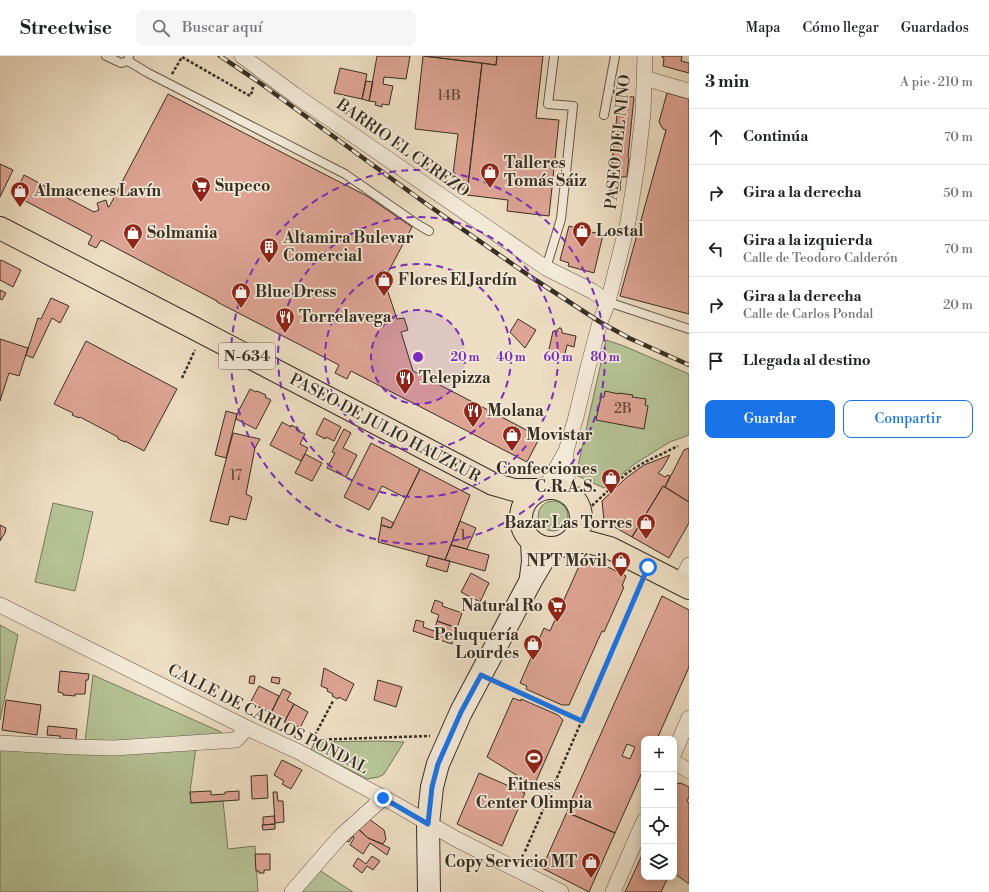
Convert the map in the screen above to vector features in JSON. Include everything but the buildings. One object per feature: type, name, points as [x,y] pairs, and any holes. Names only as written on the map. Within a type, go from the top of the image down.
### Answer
[{"type":"highway","name":"PASEO DE JULIO HAUZEUR","points":[[0,228],[493,484],[514,490],[542,489]]},
{"type":"highway","name":"PASEO DE JULIO HAUZEUR","points":[[493,484],[521,510]]},
{"type":"highway","name":"N-634","points":[[542,489],[555,487],[565,490],[570,495]]},
{"type":"highway","points":[[542,489],[530,495],[521,510],[520,519],[522,528],[526,535],[550,544],[588,542],[610,548],[648,567],[686,579]]},
{"type":"highway","points":[[550,544],[576,535],[580,526],[581,516],[579,506],[570,495]]},
{"type":"highway","points":[[581,516],[610,548]]},
{"type":"main road","points":[[428,892],[428,824],[432,787],[438,764],[461,712],[550,544]]},
{"type":"street","name":"BARRIO EL CEREZO","points":[[242,56],[327,117],[546,268],[592,291],[608,302]]},
{"type":"street","name":"PASEO DEL NIÑO","points":[[570,495],[566,470],[566,451],[600,322],[608,302],[628,222],[635,184],[643,113],[645,56]]},
{"type":"street","points":[[644,78],[689,91]]},
{"type":"street","name":"PASEO DEL NIÑO","points":[[542,489],[566,451]]},
{"type":"street","name":"CALLE DE CARLOS PONDAL","points":[[0,605],[247,728],[299,752],[456,839],[561,892]]},
{"type":"street","points":[[677,746],[689,718]]},
{"type":"street","points":[[0,742],[76,747],[121,747],[236,740],[247,728]]},
{"type":"street","points":[[677,764],[689,771]]},
{"type":"street","points":[[292,892],[341,836],[383,798]]},
{"type":"street","points":[[613,892],[641,828]]},
{"type":"lane","points":[[106,56],[121,63],[128,58],[148,73],[345,174],[429,231]]},
{"type":"lane","points":[[546,268],[561,219],[572,106],[548,104],[554,56]]},
{"type":"lane","points":[[604,115],[615,56]]},
{"type":"lane","points":[[608,302],[689,329]]},
{"type":"path","points":[[167,83],[182,57],[250,96],[252,87]]},
{"type":"path","points":[[182,378],[202,333]]},
{"type":"path","points":[[581,516],[627,473],[643,463],[678,446]]},
{"type":"path","points":[[517,869],[648,567]]},
{"type":"path","points":[[481,675],[582,721]]},
{"type":"path","points":[[314,740],[315,735],[333,701]]},
{"type":"path","points":[[306,740],[450,736]]},
{"type":"green space","points":[[606,340],[624,346],[689,374],[689,435],[670,442],[636,463],[604,488],[576,475]]},
{"type":"green space","points":[[553,501],[563,506],[568,516],[563,526],[553,531],[543,526],[538,516],[543,506]]},
{"type":"green space","points":[[53,503],[93,512],[75,591],[35,582]]},
{"type":"green space","points":[[0,625],[18,635],[0,720]]},
{"type":"green space","points":[[93,675],[221,732],[223,736],[85,742]]},
{"type":"green space","points":[[317,742],[404,742],[384,774],[379,777],[367,779],[311,750],[314,743]]},
{"type":"green space","points":[[0,745],[196,747],[190,792],[191,803],[223,801],[228,849],[255,846],[258,892],[0,892]]},
{"type":"green space","points":[[316,868],[353,892],[295,892]]},
{"type":"railway","points":[[220,56],[531,277],[600,322],[629,338],[689,365]]},
{"type":"place","name":"Talleres Tomás Sáiz","points":[[490,189]]},
{"type":"place","name":"Supeco","points":[[201,203]]},
{"type":"place","name":"Almacenes Lavín","points":[[20,208]]},
{"type":"place","name":"Lostal","points":[[582,248]]},
{"type":"place","name":"Solmania","points":[[133,250]]},
{"type":"place","name":"Altamira Bulevar Comercial","points":[[269,264]]},
{"type":"place","name":"Flores El Jardín","points":[[384,297]]},
{"type":"place","name":"Blue Dress","points":[[241,309]]},
{"type":"place","name":"Torrelavega","points":[[285,334]]},
{"type":"place","name":"Telepizza","points":[[405,395]]},
{"type":"place","name":"Molana","points":[[473,428]]},
{"type":"place","name":"Movistar","points":[[512,452]]},
{"type":"place","name":"Confecciones C.R.A.S.","points":[[611,495]]},
{"type":"place","name":"Bazar Las Torres","points":[[646,540]]},
{"type":"place","name":"NPT Móvil","points":[[621,578]]},
{"type":"place","name":"Natural Ro","points":[[557,623]]},
{"type":"place","name":"Peluquería Lourdes","points":[[533,661]]},
{"type":"place","name":"Fitness Center Olimpia","points":[[534,775]]},
{"type":"place","name":"Copy Servicio MT","points":[[591,879]]},
{"type":"route","points":[[383,798],[428,824],[432,787],[438,764],[461,712],[481,675],[582,721],[648,567]]}]
